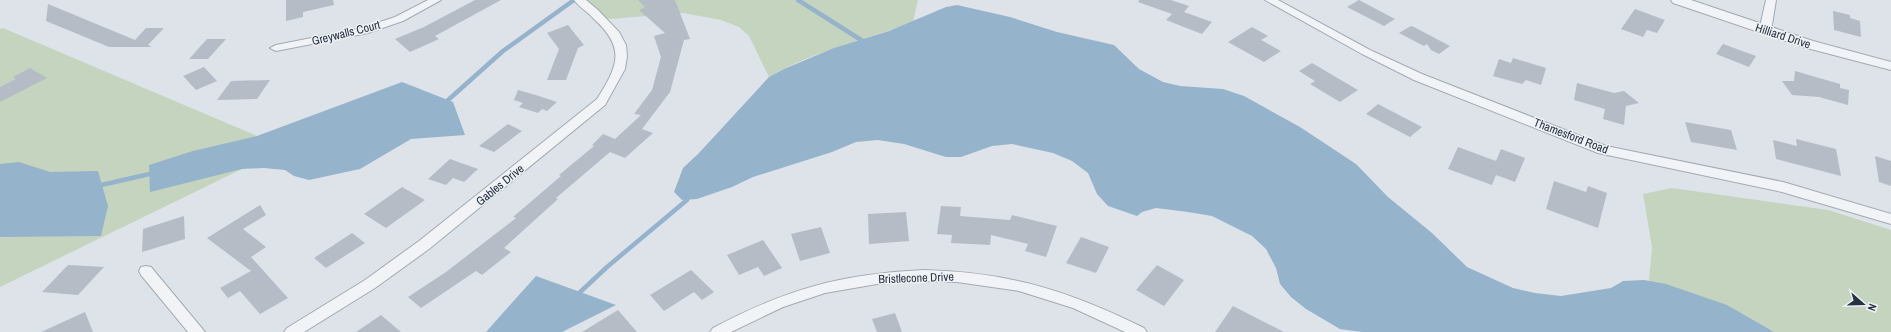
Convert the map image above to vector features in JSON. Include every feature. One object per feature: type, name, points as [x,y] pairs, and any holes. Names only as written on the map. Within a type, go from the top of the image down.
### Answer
[{"type":"street","name":"Greywalls Court","points":[[276,48],[364,31],[399,19],[436,0]]},
{"type":"street","name":"Gables Drive","points":[[292,332],[370,284],[424,245],[601,102],[614,84],[619,72],[621,49],[613,30],[579,0]]},
{"type":"street","name":"Thamesford Road","points":[[1270,0],[1366,52],[1418,77],[1462,93],[1603,150],[1782,187],[1891,218]]},
{"type":"street","name":"Hilliard Drive","points":[[1678,0],[1766,30],[1891,66]]},
{"type":"street","points":[[1766,30],[1771,0]]},
{"type":"street","points":[[146,271],[197,332]]},
{"type":"street","name":"Bristlecone Drive","points":[[718,332],[787,299],[838,284],[863,280],[921,275],[947,275],[1002,281],[1029,287],[1107,315],[1139,332]]},
{"type":"green space","points":[[576,0],[918,0],[913,22],[821,53],[769,77],[749,36],[739,27],[721,20],[683,13],[611,19],[591,16]]},
{"type":"green space","points":[[3,28],[257,136],[242,169],[0,287],[0,29]]},
{"type":"green space","points":[[1672,188],[1828,210],[1891,230],[1891,332],[1653,332],[1646,315],[1652,247],[1643,194]]},
{"type":"water","points":[[957,5],[1010,17],[1057,32],[1114,45],[1139,69],[1163,82],[1180,86],[1223,89],[1244,96],[1300,127],[1356,164],[1388,197],[1432,233],[1467,267],[1513,288],[1535,293],[1561,296],[1611,288],[1623,281],[1644,280],[1666,284],[1727,305],[1774,332],[1362,332],[1340,329],[1306,309],[1291,297],[1280,284],[1276,268],[1266,249],[1252,236],[1212,216],[1156,208],[1142,212],[1137,216],[1108,206],[1097,194],[1088,173],[1072,161],[1053,153],[1012,144],[992,146],[961,157],[946,157],[904,144],[878,140],[856,142],[832,152],[753,177],[732,187],[697,199],[682,200],[674,192],[683,168],[699,153],[769,77],[834,48],[889,31],[946,7]]},
{"type":"water","points":[[402,82],[453,102],[465,135],[411,139],[360,169],[309,180],[294,176],[285,170],[264,168],[242,169],[150,192],[149,165],[193,151],[257,136]]},
{"type":"water","points":[[19,162],[50,172],[98,171],[108,206],[101,236],[0,237],[0,164]]},
{"type":"water","points":[[536,276],[616,305],[562,332],[486,332]]},
{"type":"building","points":[[286,0],[333,0],[334,5],[303,12],[303,17],[286,21]]},
{"type":"building","points":[[475,0],[501,0],[435,36],[439,39],[410,52],[395,39],[424,27]]},
{"type":"building","points":[[638,0],[675,0],[690,39],[684,40],[670,92],[642,129],[653,133],[625,158],[610,152],[556,198],[558,199],[504,248],[511,252],[482,275],[476,271],[421,308],[408,297],[446,272],[516,218],[513,217],[561,176],[559,175],[594,146],[592,145],[603,134],[615,139],[641,115],[634,114],[652,90],[661,57],[654,36],[665,33],[639,10],[645,7]]},
{"type":"building","points":[[1139,0],[1171,0],[1189,6],[1184,12],[1212,22],[1202,34],[1166,20],[1172,14],[1138,2]]},
{"type":"building","points":[[1359,0],[1395,19],[1384,26],[1347,7]]},
{"type":"building","points":[[48,4],[135,40],[146,28],[164,28],[148,45],[152,47],[109,47],[46,21]]},
{"type":"building","points":[[1635,9],[1665,20],[1657,33],[1647,30],[1643,37],[1621,29]]},
{"type":"building","points":[[1833,11],[1850,15],[1850,18],[1860,21],[1861,37],[1834,30]]},
{"type":"building","points":[[568,25],[584,45],[578,48],[566,80],[547,80],[559,49],[547,33]]},
{"type":"building","points":[[1411,26],[1450,46],[1439,54],[1431,50],[1427,44],[1424,46],[1399,33]]},
{"type":"building","points":[[1252,27],[1268,36],[1261,40],[1281,51],[1264,62],[1228,42]]},
{"type":"building","points":[[207,39],[226,39],[208,59],[189,59]]},
{"type":"building","points":[[1723,44],[1756,56],[1749,67],[1716,54]]},
{"type":"building","points":[[1513,58],[1546,68],[1541,85],[1526,80],[1522,84],[1493,76],[1499,59],[1511,63]]},
{"type":"building","points":[[1312,63],[1358,90],[1340,102],[1310,84],[1315,81],[1299,71]]},
{"type":"building","points":[[204,67],[217,81],[196,90],[183,76]]},
{"type":"building","points":[[30,68],[47,78],[0,102],[0,87],[16,79],[13,77]]},
{"type":"building","points":[[1795,71],[1840,84],[1840,88],[1849,90],[1848,105],[1819,97],[1792,95],[1782,81],[1794,81]]},
{"type":"building","points":[[270,80],[257,99],[217,100],[231,81]]},
{"type":"building","points":[[1577,83],[1614,93],[1624,91],[1639,103],[1626,106],[1624,125],[1603,119],[1605,109],[1574,100]]},
{"type":"building","points":[[518,90],[557,102],[547,111],[542,109],[538,113],[519,107],[523,103],[514,100]]},
{"type":"building","points":[[1378,104],[1422,127],[1410,137],[1366,114]]},
{"type":"building","points":[[1685,122],[1731,130],[1737,150],[1691,142]]},
{"type":"building","points":[[508,124],[522,131],[494,152],[479,146]]},
{"type":"building","points":[[1796,139],[1836,149],[1841,176],[1776,159],[1773,140],[1797,146]]},
{"type":"building","points":[[1458,147],[1496,161],[1501,149],[1525,158],[1515,182],[1496,175],[1492,185],[1448,169]]},
{"type":"building","points":[[1875,156],[1891,161],[1891,186],[1879,182]]},
{"type":"building","points":[[450,159],[478,169],[464,182],[453,178],[446,185],[428,179]]},
{"type":"building","points":[[1554,181],[1586,192],[1588,186],[1607,193],[1598,228],[1546,209]]},
{"type":"building","points":[[402,187],[425,200],[386,228],[364,214]]},
{"type":"building","points":[[260,205],[266,215],[243,229],[266,247],[251,257],[288,298],[260,314],[240,291],[228,298],[220,288],[251,271],[207,238]]},
{"type":"building","points":[[941,206],[961,207],[960,216],[1010,220],[1012,215],[1057,226],[1046,257],[1025,251],[1028,244],[991,235],[990,245],[951,243],[952,235],[937,234]]},
{"type":"building","points":[[906,212],[909,241],[869,244],[868,214]]},
{"type":"building","points":[[184,216],[185,239],[142,252],[143,229]]},
{"type":"building","points":[[821,227],[830,253],[800,261],[791,234]]},
{"type":"building","points":[[352,233],[365,243],[326,268],[314,258]]},
{"type":"building","points":[[1081,237],[1109,247],[1096,273],[1066,263]]},
{"type":"building","points":[[763,240],[782,268],[764,276],[758,267],[739,275],[727,255]]},
{"type":"building","points":[[68,265],[104,267],[78,295],[42,292]]},
{"type":"building","points":[[1157,265],[1184,280],[1164,306],[1136,290]]},
{"type":"building","points":[[691,270],[714,292],[702,300],[694,292],[664,311],[650,295]]},
{"type":"building","points":[[1233,306],[1284,332],[1215,332]]},
{"type":"building","points":[[618,310],[637,332],[582,332]]},
{"type":"building","points":[[85,312],[93,332],[41,332]]},
{"type":"building","points":[[895,313],[902,332],[877,332],[872,319]]},
{"type":"building","points":[[381,315],[401,332],[356,332]]},
{"type":"waterway","points":[[441,102],[447,101],[503,51],[574,0]]},
{"type":"waterway","points":[[798,0],[866,43]]},
{"type":"waterway","points":[[97,186],[154,173]]},
{"type":"waterway","points":[[577,295],[607,267],[687,200],[689,195]]}]
